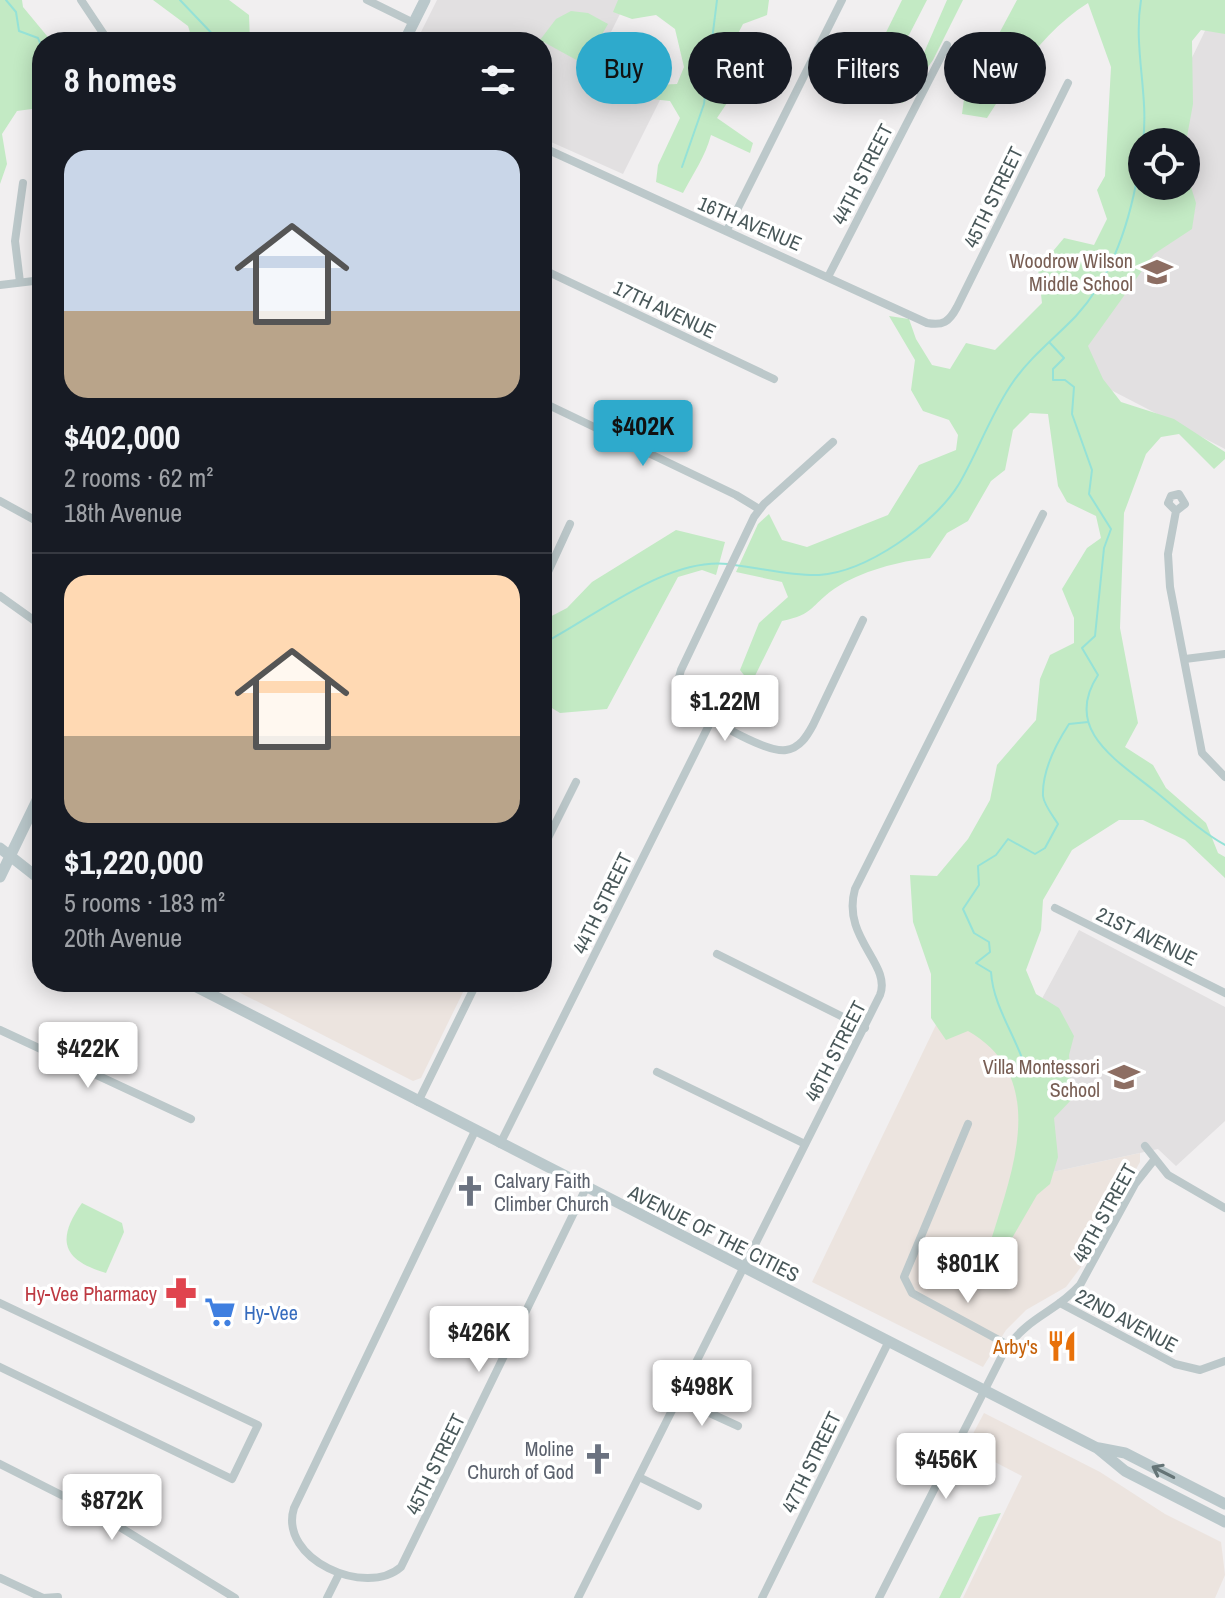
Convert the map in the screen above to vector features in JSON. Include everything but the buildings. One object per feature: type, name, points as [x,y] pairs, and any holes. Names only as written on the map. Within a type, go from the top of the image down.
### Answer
[{"type":"main road","points":[[409,32],[425,0]]},
{"type":"main road","points":[[0,877],[32,811]]},
{"type":"main road","points":[[0,848],[32,873]]},
{"type":"main road","name":"AVENUE OF THE CITIES","points":[[206,992],[985,1389],[1097,1448],[1125,1471],[1225,1522]]},
{"type":"main road","name":"AVENUE OF THE CITIES","points":[[1097,1448],[1125,1453],[1225,1504]]},
{"type":"main road","points":[[1125,1471],[1172,1502],[1225,1530]]},
{"type":"street","points":[[81,0],[102,32]]},
{"type":"street","points":[[367,0],[414,23]]},
{"type":"street","points":[[727,230],[842,0]]},
{"type":"street","name":"44TH STREET","points":[[829,275],[944,51]]},
{"type":"street","name":"45TH STREET","points":[[945,323],[957,307],[1068,83]]},
{"type":"street","name":"16TH AVENUE","points":[[552,151],[829,275],[927,323],[945,323]]},
{"type":"street","points":[[20,282],[15,241],[23,183]]},
{"type":"street","name":"17TH AVENUE","points":[[552,274],[774,379]]},
{"type":"street","points":[[0,285],[32,281]]},
{"type":"street","points":[[552,407],[759,509]]},
{"type":"street","points":[[833,442],[759,509],[681,670],[678,687],[689,706],[712,719],[778,749],[798,745],[813,725],[863,620]]},
{"type":"street","points":[[0,501],[32,519]]},
{"type":"street","points":[[1176,511],[1168,573],[1200,745],[1206,760],[1225,777]]},
{"type":"street","name":"46TH STREET","points":[[578,1598],[865,1028],[883,984],[881,972],[856,933],[853,914],[855,889],[1043,514]]},
{"type":"street","points":[[552,559],[570,524]]},
{"type":"street","points":[[0,596],[32,619]]},
{"type":"street","points":[[1185,659],[1225,654]]},
{"type":"street","name":"44TH STREET","points":[[500,1144],[712,719]]},
{"type":"street","points":[[552,830],[576,782]]},
{"type":"street","name":"21ST AVENUE","points":[[1055,908],[1225,993]]},
{"type":"street","points":[[717,954],[865,1028]]},
{"type":"street","points":[[418,1102],[472,992]]},
{"type":"street","points":[[0,1030],[191,1119]]},
{"type":"street","points":[[657,1072],[805,1144]]},
{"type":"street","points":[[968,1124],[908,1262],[906,1283],[912,1293],[1008,1345]]},
{"type":"street","points":[[327,1598],[338,1576],[305,1556],[291,1528],[298,1497],[475,1131]]},
{"type":"street","points":[[1145,1146],[1154,1160],[1186,1188],[1225,1208]]},
{"type":"street","name":"48TH STREET","points":[[879,1598],[1008,1345],[1028,1322],[1060,1303],[1091,1271],[1135,1184],[1154,1160]]},
{"type":"street","name":"45TH STREET","points":[[338,1576],[366,1583],[391,1577],[401,1567],[586,1188]]},
{"type":"street","points":[[0,1303],[258,1425],[232,1479],[0,1367]]},
{"type":"street","name":"22ND AVENUE","points":[[1060,1303],[1175,1364],[1200,1370],[1225,1361]]},
{"type":"street","name":"47TH STREET","points":[[762,1598],[889,1341]]},
{"type":"street","points":[[679,1399],[738,1426]]},
{"type":"street","points":[[0,1464],[97,1513],[235,1598]]},
{"type":"street","points":[[639,1477],[698,1506]]},
{"type":"street","points":[[0,1578],[43,1598],[58,1597]]},
{"type":"shaded area","points":[[437,0],[627,0],[611,32],[576,32],[576,104],[658,104],[623,174],[552,142],[552,32],[421,32]]},
{"type":"shaded area","name":"Woodrow Wilson Middle School","points":[[1220,0],[1225,0],[1225,449],[1047,357],[1134,200],[1200,200],[1200,128],[1158,128]]},
{"type":"shaded area","name":"Villa Montessori School","points":[[1079,930],[1225,1007],[1225,1121],[1176,1166],[1158,1149],[1025,1178],[1023,1034]]},
{"type":"shaded area","points":[[239,992],[463,992],[421,1078],[413,1081]]},
{"type":"shaded area","points":[[949,998],[1023,1034],[1025,1178],[1140,1153],[1140,1162],[1081,1267],[1066,1287],[1026,1310],[1006,1330],[983,1367],[812,1282]]},
{"type":"shaded area","points":[[984,1413],[1100,1472],[1165,1514],[1221,1542],[1225,1575],[1215,1598],[963,1598],[1022,1476],[966,1447]]},
{"type":"green space","points":[[0,0],[22,0],[23,7],[44,32],[32,32],[32,109],[17,111],[2,134],[7,164],[0,184]]},
{"type":"green space","points":[[153,0],[229,0],[249,15],[250,32],[190,32],[188,26]]},
{"type":"green space","points":[[618,0],[769,0],[767,15],[743,24],[739,32],[688,32],[688,104],[726,104],[717,118],[753,143],[750,153],[711,135],[683,193],[656,182],[658,165],[680,118],[672,104],[672,84],[677,84],[684,67],[675,29],[656,15],[632,19],[613,12]]},
{"type":"green space","points":[[902,0],[927,0],[911,32],[886,32]]},
{"type":"green space","points":[[947,0],[963,0],[947,32],[944,32],[928,67],[928,44]]},
{"type":"green space","points":[[1017,0],[1225,0],[1225,34],[1201,30],[1192,41],[1193,104],[1189,128],[1128,128],[1128,200],[1195,200],[1192,229],[1154,254],[1088,346],[1103,379],[1121,402],[1174,419],[1225,452],[1225,459],[1214,469],[1179,434],[1161,437],[1146,454],[1124,513],[1120,628],[1138,723],[1125,747],[1153,765],[1166,788],[1206,823],[1218,853],[1225,857],[1225,878],[1185,840],[1143,820],[1119,820],[1072,850],[1043,900],[1041,930],[1026,970],[1036,994],[1059,1008],[1074,1036],[1069,1055],[1072,1099],[1054,1118],[1058,1157],[1050,1184],[1037,1195],[1004,1252],[992,1237],[1015,1153],[1017,1098],[1009,1073],[993,1050],[968,1031],[946,1040],[931,1018],[931,974],[913,922],[910,875],[937,876],[968,839],[990,800],[997,765],[1036,720],[1040,679],[1050,655],[1074,643],[1074,618],[1062,589],[1087,548],[1101,538],[1096,516],[1067,502],[1058,486],[1048,414],[1030,413],[1013,430],[1005,470],[991,481],[968,521],[947,533],[930,558],[893,564],[856,577],[834,589],[807,612],[782,621],[751,684],[740,670],[759,623],[788,597],[782,582],[736,572],[758,524],[769,514],[782,540],[807,547],[888,515],[919,465],[956,450],[958,435],[949,420],[923,411],[911,390],[915,360],[889,316],[909,319],[916,339],[932,365],[950,369],[966,343],[995,350],[1042,303],[1038,269],[1064,238],[1094,245],[1107,219],[1097,190],[1105,176],[1111,67],[1088,3],[1046,38],[1046,32],[1000,32]]},
{"type":"green space","points":[[571,11],[588,13],[608,24],[603,32],[576,32],[576,60],[552,47],[552,32],[546,32],[556,19]]},
{"type":"green space","points":[[963,104],[996,104],[987,118],[962,114]]},
{"type":"green space","points":[[676,530],[725,542],[716,575],[702,570],[678,577],[607,709],[560,713],[552,708],[552,616],[567,608],[592,582]]},
{"type":"green space","points":[[82,1203],[122,1223],[124,1232],[106,1273],[80,1262],[68,1247],[69,1228]]},
{"type":"green space","points":[[1001,1513],[960,1598],[939,1598],[979,1517]]},
{"type":"waterway","points":[[6,0],[16,12],[19,31],[32,36]]},
{"type":"waterway","points":[[180,0],[210,32]]},
{"type":"waterway","points":[[682,167],[704,104],[717,0]]},
{"type":"waterway","points":[[1141,0],[1139,36],[1144,128]]},
{"type":"waterway","points":[[734,565],[798,574],[837,572],[877,556],[933,515],[959,484],[1013,382],[1091,298],[1122,237],[1132,200]]},
{"type":"waterway","points":[[1050,343],[1064,358],[1053,369],[1053,380],[1065,380],[1074,387],[1072,414],[1092,470],[1089,494],[1111,529],[1104,548],[1095,636],[1082,648],[1098,675],[1089,695],[1087,712],[1091,728],[1111,756],[1198,827],[1225,845]]},
{"type":"waterway","points":[[552,638],[656,579],[704,564],[728,564]]},
{"type":"waterway","points":[[1037,1066],[1022,1058],[999,1005],[991,972],[976,963],[990,952],[989,942],[974,933],[963,909],[979,885],[978,866],[996,855],[1008,839],[1035,854],[1045,848],[1058,824],[1043,796],[1047,768],[1069,724],[1088,722]]},
{"type":"place","name":"Woodrow Wilson Middle School","points":[[1157,272]]},
{"type":"place","name":"Villa Montessori School","points":[[1124,1077]]},
{"type":"place","name":"Calvary Faith Climber Church","points":[[470,1191]]},
{"type":"place","name":"Hy-Vee Pharmacy","points":[[181,1293]]},
{"type":"place","name":"Hy-Vee","points":[[220,1312]]},
{"type":"place","name":"Arby's","points":[[1062,1346]]},
{"type":"place","name":"Moline Church of God","points":[[598,1459]]}]
